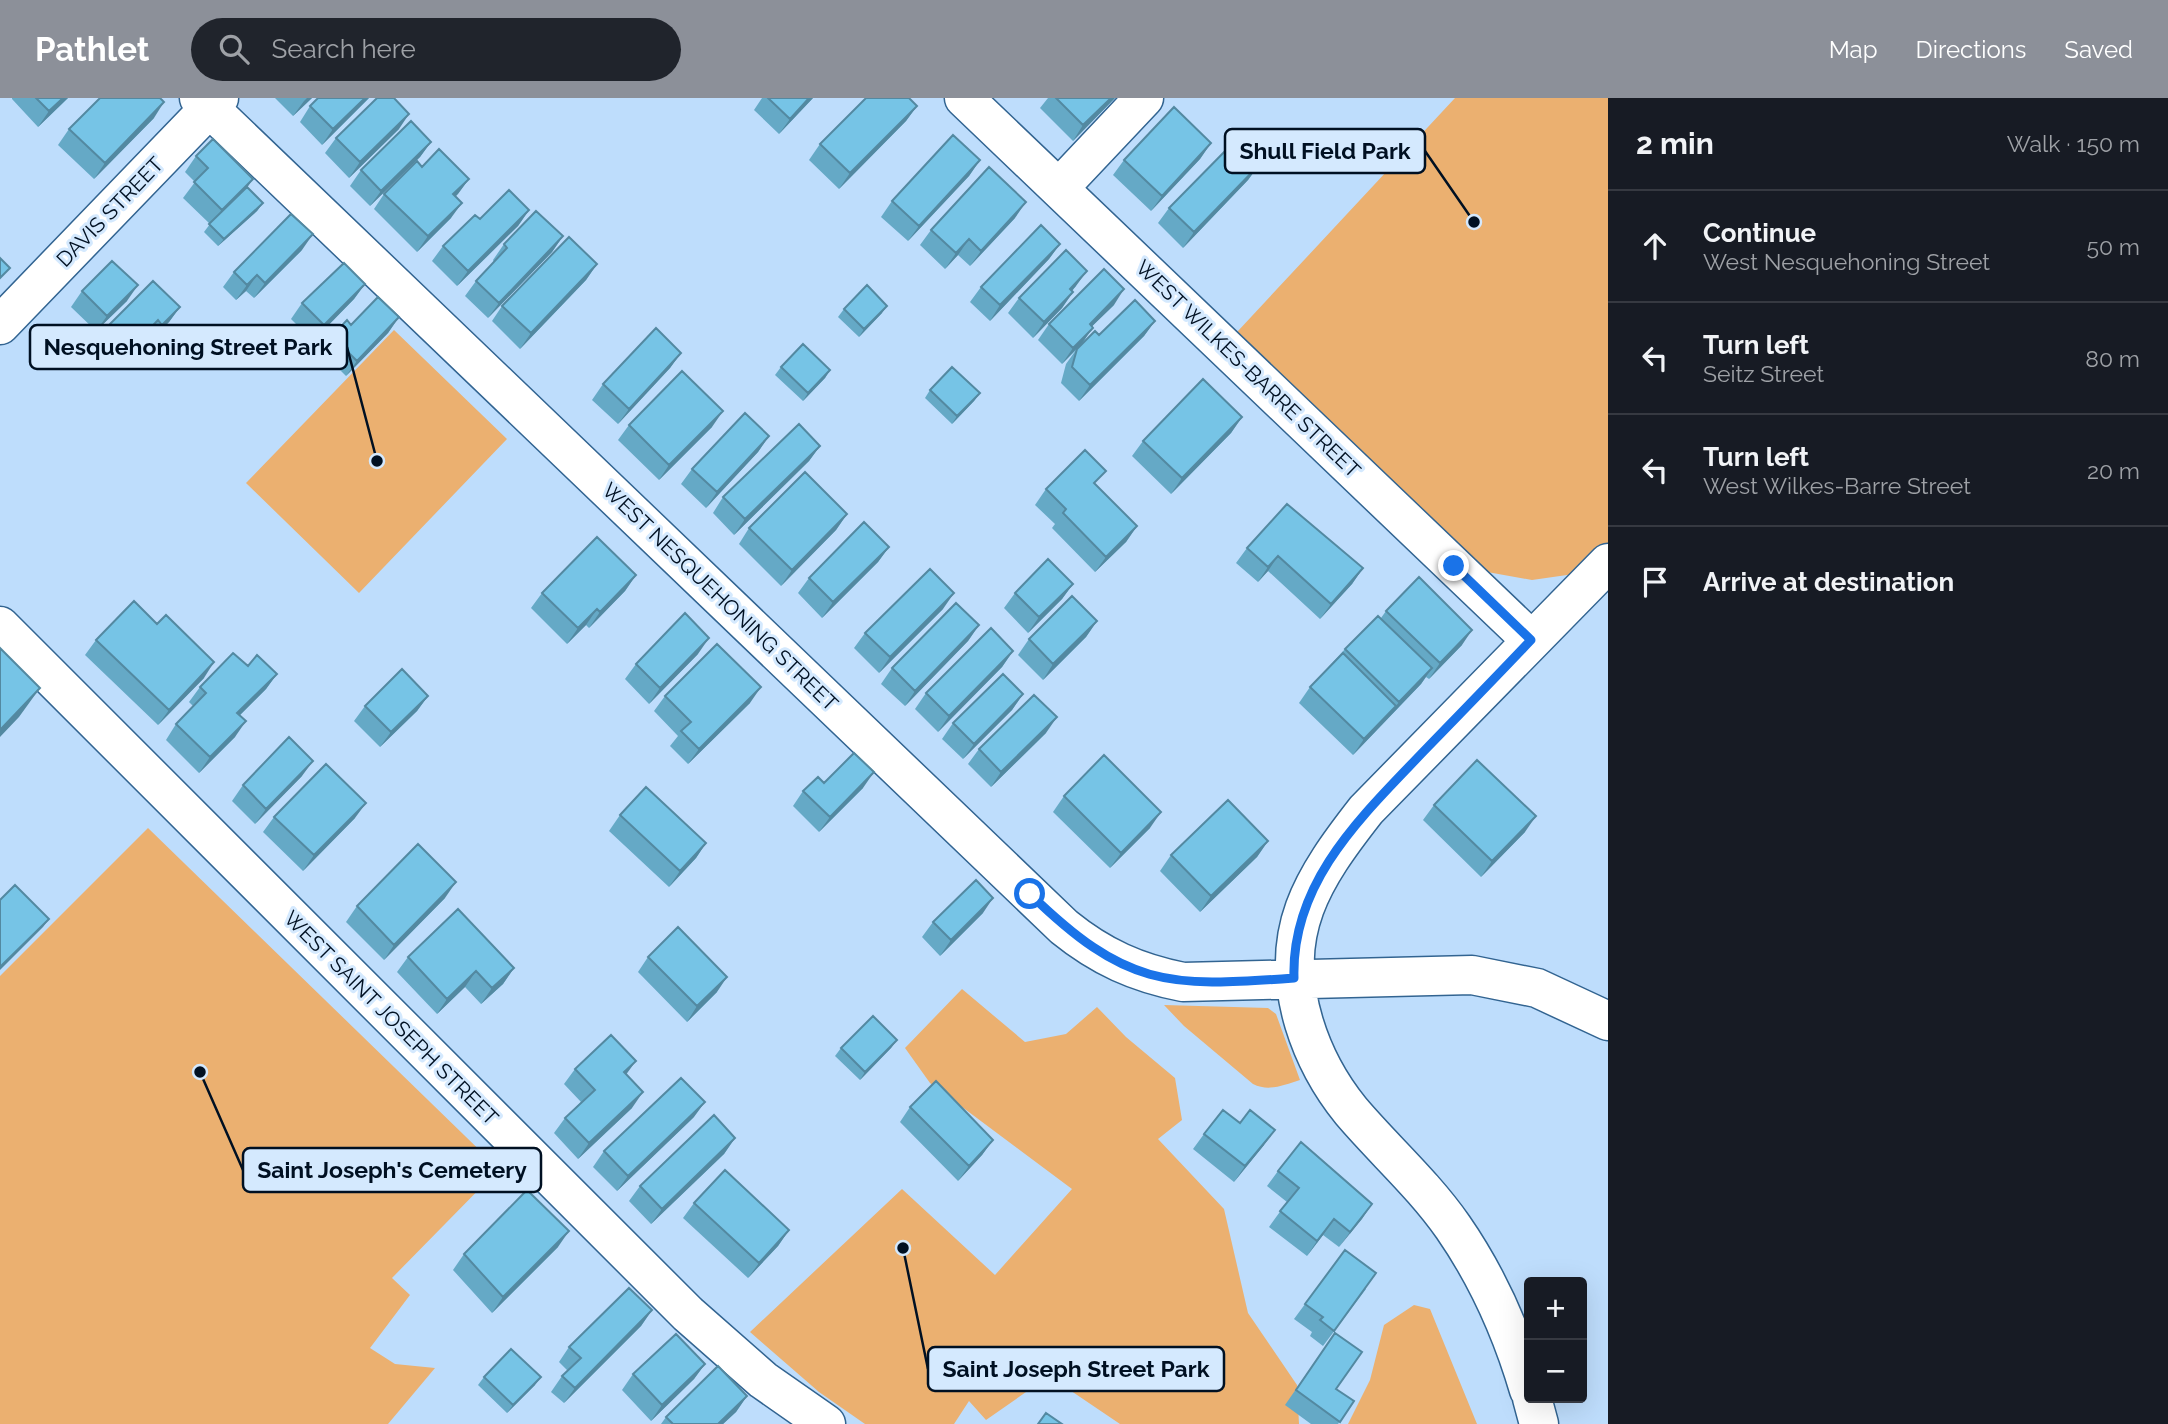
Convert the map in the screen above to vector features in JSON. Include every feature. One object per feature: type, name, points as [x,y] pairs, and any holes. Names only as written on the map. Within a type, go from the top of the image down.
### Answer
[{"type":"street","name":"WEST WILKES-BARRE STREET","points":[[964,98],[1531,640]]},
{"type":"street","points":[[1059,188],[1144,98]]},
{"type":"street","name":"DAVIS STREET","points":[[0,325],[209,102]]},
{"type":"street","name":"WEST NESQUEHONING STREET","points":[[209,102],[1082,942],[1126,967],[1183,982],[1215,984],[1294,978],[1472,975],[1537,988],[1608,1020]]},
{"type":"street","points":[[1524,1377],[1496,1303],[1452,1226],[1353,1112],[1325,1075],[1307,1032],[1294,978],[1294,951],[1301,915],[1334,851],[1366,810],[1608,563]]},
{"type":"street","name":"WEST SAINT JOSEPH STREET","points":[[0,626],[688,1314],[763,1380],[826,1424]]},
{"type":"street","points":[[1533,1403],[1539,1424]]},
{"type":"shaded area","points":[[1455,98],[1608,98],[1608,556],[1574,574],[1532,580],[1454,566],[1224,346]]},
{"type":"shaded area","points":[[394,330],[507,439],[359,593],[246,483]]},
{"type":"shaded area","points":[[148,828],[499,1169],[392,1278],[410,1295],[370,1348],[395,1364],[435,1368],[388,1424],[0,1424],[0,976]]},
{"type":"shaded area","points":[[962,989],[1025,1042],[1066,1034],[1097,1007],[1126,1037],[1175,1078],[1182,1120],[1158,1139],[1224,1209],[1248,1313],[1297,1385],[1299,1424],[1120,1424],[1049,1376],[986,1420],[969,1401],[954,1424],[865,1424],[819,1392],[750,1332],[902,1189],[995,1275],[1072,1189],[930,1083],[905,1048]]},
{"type":"shaded area","points":[[1164,1005],[1268,1008],[1276,1014],[1300,1080],[1271,1088],[1253,1084],[1184,1026]]},
{"type":"shaded area","points":[[1414,1305],[1430,1309],[1477,1424],[1348,1424],[1370,1380],[1384,1325]]},
{"type":"building","points":[[36,98],[63,98],[49,111]]},
{"type":"building","points":[[100,98],[160,98],[164,102],[105,163],[69,129]]},
{"type":"building","points":[[318,98],[365,98],[333,129],[310,106]]},
{"type":"building","points":[[377,98],[394,98],[409,114],[360,162],[336,138]]},
{"type":"building","points":[[768,98],[809,98],[790,119]]},
{"type":"building","points":[[866,98],[909,98],[917,106],[850,173],[820,144]]},
{"type":"building","points":[[1056,98],[1111,98],[1083,125]]},
{"type":"building","points":[[1174,107],[1211,143],[1162,196],[1124,160]]},
{"type":"building","points":[[411,121],[431,142],[381,191],[361,170]]},
{"type":"building","points":[[953,135],[980,160],[919,226],[892,201]]},
{"type":"building","points":[[213,139],[253,179],[222,210],[194,182],[208,168],[196,156]]},
{"type":"building","points":[[1235,141],[1259,165],[1194,232],[1169,208]]},
{"type":"building","points":[[439,149],[469,179],[453,194],[462,203],[428,236],[384,194],[417,161],[422,167]]},
{"type":"building","points":[[989,167],[1026,202],[981,251],[969,239],[956,253],[931,230]]},
{"type":"building","points":[[247,187],[263,203],[224,239],[209,224]]},
{"type":"building","points":[[509,190],[529,210],[468,271],[443,246],[475,215],[480,219]]},
{"type":"building","points":[[536,211],[563,236],[499,303],[476,281],[507,248],[504,244]]},
{"type":"building","points":[[291,214],[313,234],[265,283],[257,275],[247,285],[234,272]]},
{"type":"building","points":[[1041,225],[1060,244],[1000,305],[981,287]]},
{"type":"building","points":[[569,237],[597,264],[531,333],[502,306]]},
{"type":"building","points":[[1066,250],[1087,271],[1070,289],[1073,292],[1044,322],[1019,298]]},
{"type":"building","points":[[0,258],[10,268],[0,278]]},
{"type":"building","points":[[112,261],[138,285],[107,316],[82,291]]},
{"type":"building","points":[[344,263],[365,284],[324,325],[302,303]]},
{"type":"building","points":[[1104,269],[1124,289],[1090,324],[1093,328],[1073,348],[1049,324]]},
{"type":"building","points":[[153,281],[180,307],[162,325],[158,320],[133,346],[110,324]]},
{"type":"building","points":[[867,285],[887,306],[864,329],[844,309]]},
{"type":"building","points":[[378,297],[399,317],[357,361],[332,336],[347,320],[351,325]]},
{"type":"building","points":[[1135,300],[1155,321],[1090,385],[1072,367],[1077,349],[1095,331],[1099,335]]},
{"type":"building","points":[[656,328],[681,353],[629,409],[603,384]]},
{"type":"building","points":[[803,344],[830,370],[808,393],[781,367]]},
{"type":"building","points":[[952,367],[980,393],[957,416],[930,390]]},
{"type":"building","points":[[682,371],[723,411],[669,465],[629,425]]},
{"type":"building","points":[[1203,379],[1242,417],[1182,478],[1143,441]]},
{"type":"building","points":[[745,413],[769,436],[717,492],[692,469]]},
{"type":"building","points":[[799,424],[820,446],[745,519],[723,497]]},
{"type":"building","points":[[1085,450],[1106,471],[1094,483],[1137,526],[1106,557],[1063,513],[1066,509],[1046,489]]},
{"type":"building","points":[[805,472],[847,514],[792,570],[749,528]]},
{"type":"building","points":[[1287,504],[1363,568],[1331,604],[1278,556],[1268,567],[1247,548]]},
{"type":"building","points":[[864,522],[889,547],[833,602],[809,578]]},
{"type":"building","points":[[597,537],[636,575],[600,612],[597,609],[578,628],[542,593]]},
{"type":"building","points":[[1048,559],[1073,584],[1039,617],[1015,593]]},
{"type":"building","points":[[930,569],[954,593],[890,657],[865,633]]},
{"type":"building","points":[[1419,577],[1472,630],[1440,663],[1386,611]]},
{"type":"building","points":[[1072,596],[1097,621],[1053,664],[1029,639]]},
{"type":"building","points":[[134,601],[157,624],[166,615],[214,662],[169,710],[96,640]]},
{"type":"building","points":[[956,603],[979,625],[915,691],[892,668]]},
{"type":"building","points":[[685,613],[709,638],[660,688],[636,664]]},
{"type":"building","points":[[1378,616],[1432,668],[1399,702],[1345,649]]},
{"type":"building","points":[[991,628],[1013,651],[949,716],[926,693]]},
{"type":"building","points":[[717,644],[761,687],[699,749],[681,731],[691,722],[665,696]]},
{"type":"building","points":[[0,648],[40,688],[0,730]]},
{"type":"building","points":[[233,653],[248,666],[257,655],[277,674],[237,713],[246,721],[210,757],[176,724],[206,693],[200,687]]},
{"type":"building","points":[[1343,653],[1396,706],[1364,739],[1310,687]]},
{"type":"building","points":[[402,669],[428,696],[391,732],[365,706]]},
{"type":"building","points":[[1003,674],[1023,694],[974,744],[953,723]]},
{"type":"building","points":[[1034,695],[1057,717],[1001,772],[979,749]]},
{"type":"building","points":[[289,737],[313,761],[266,809],[243,785]]},
{"type":"building","points":[[854,753],[874,772],[830,817],[803,791],[818,777],[824,783]]},
{"type":"building","points":[[1104,755],[1161,812],[1121,853],[1064,796]]},
{"type":"building","points":[[1477,760],[1536,816],[1492,861],[1434,805]]},
{"type":"building","points":[[326,764],[366,803],[314,855],[274,817]]},
{"type":"building","points":[[646,787],[706,843],[680,871],[620,815]]},
{"type":"building","points":[[1228,800],[1268,841],[1211,896],[1171,855]]},
{"type":"building","points":[[418,844],[456,882],[394,945],[357,906]]},
{"type":"building","points":[[976,880],[993,898],[951,940],[933,922]]},
{"type":"building","points":[[15,885],[49,919],[0,967],[0,900]]},
{"type":"building","points":[[458,909],[514,968],[492,988],[476,971],[447,999],[408,957]]},
{"type":"building","points":[[678,927],[727,977],[697,1006],[648,957]]},
{"type":"building","points":[[873,1016],[897,1040],[865,1072],[841,1048]]},
{"type":"building","points":[[611,1035],[636,1061],[624,1072],[643,1092],[589,1143],[565,1118],[595,1090],[575,1069]]},
{"type":"building","points":[[681,1078],[705,1102],[628,1176],[604,1151]]},
{"type":"building","points":[[936,1081],[993,1140],[969,1166],[910,1107]]},
{"type":"building","points":[[1223,1110],[1240,1123],[1250,1110],[1275,1130],[1245,1166],[1204,1134]]},
{"type":"building","points":[[714,1115],[735,1138],[662,1209],[640,1186]]},
{"type":"building","points":[[1301,1142],[1372,1204],[1350,1232],[1334,1219],[1317,1241],[1280,1211],[1299,1188],[1278,1171]]},
{"type":"building","points":[[725,1170],[789,1230],[759,1263],[694,1203]]},
{"type":"building","points":[[527,1190],[569,1231],[503,1297],[464,1254]]},
{"type":"building","points":[[1345,1250],[1376,1273],[1334,1331],[1320,1320],[1323,1317],[1305,1304]]},
{"type":"building","points":[[629,1288],[652,1310],[575,1388],[562,1376],[581,1358],[569,1347]]},
{"type":"building","points":[[1335,1333],[1362,1352],[1336,1389],[1354,1401],[1340,1422],[1296,1390]]},
{"type":"building","points":[[676,1334],[705,1364],[662,1405],[633,1374]]},
{"type":"building","points":[[511,1349],[541,1377],[513,1405],[484,1377]]},
{"type":"building","points":[[718,1366],[747,1396],[718,1424],[673,1424],[666,1417]]},
{"type":"building","points":[[1046,1413],[1062,1424],[1038,1424]]},
{"type":"place","name":"Shull Field Park","points":[[1474,222]]},
{"type":"place","name":"Nesquehoning Street Park","points":[[377,461]]},
{"type":"place","name":"Saint Joseph's Cemetery","points":[[200,1072]]},
{"type":"place","name":"Saint Joseph Street Park","points":[[903,1248]]},
{"type":"route","points":[[1030,894],[1082,942],[1111,960],[1140,972],[1183,982],[1215,984],[1294,978],[1294,951],[1301,915],[1334,851],[1366,810],[1531,640],[1454,566]]}]
